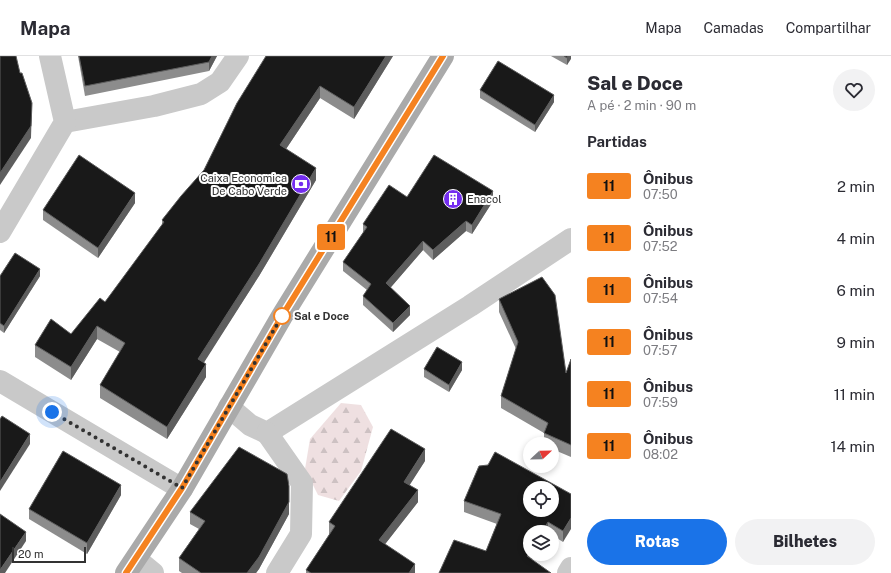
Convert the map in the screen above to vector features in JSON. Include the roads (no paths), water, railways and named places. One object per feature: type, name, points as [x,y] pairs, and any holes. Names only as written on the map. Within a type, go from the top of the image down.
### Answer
[{"type":"main road","points":[[131,566],[182,488],[282,316],[443,56]]},
{"type":"street","points":[[0,232],[65,122],[50,56]]},
{"type":"street","points":[[65,122],[154,106],[201,94],[220,82],[238,56]]},
{"type":"street","points":[[267,433],[470,306],[571,239]]},
{"type":"street","points":[[0,381],[182,488]]},
{"type":"street","points":[[229,407],[250,425],[267,433],[302,483],[301,534],[277,573]]},
{"type":"street","points":[[131,566],[153,573]]},
{"type":"street","points":[[568,573],[571,568]]},
{"type":"place","name":"Caixa Economica De Cabo Verde","points":[[301,184]]},
{"type":"place","name":"Enacol","points":[[453,199]]},
{"type":"place","name":"Sal e Doce","points":[[282,316]]}]
